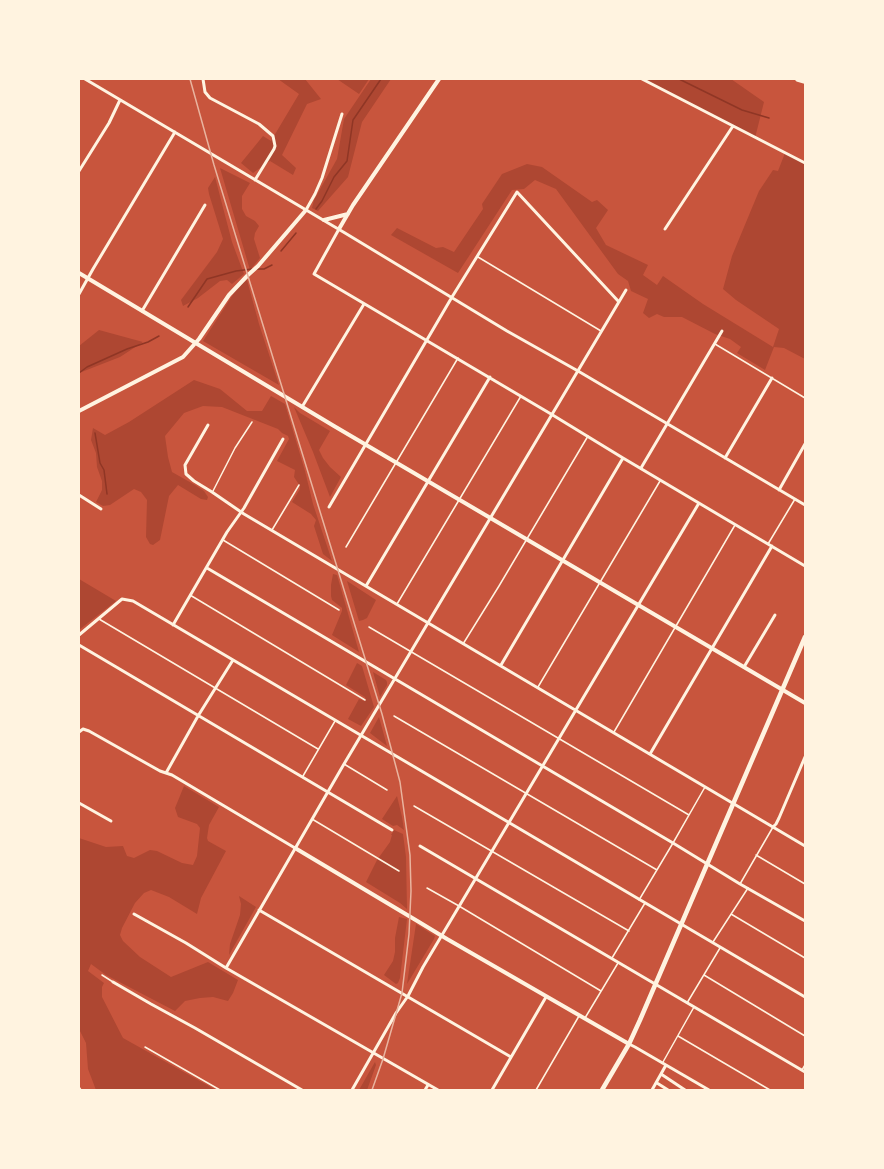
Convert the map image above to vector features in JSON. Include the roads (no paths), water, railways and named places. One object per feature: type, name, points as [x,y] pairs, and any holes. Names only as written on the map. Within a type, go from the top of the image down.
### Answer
[{"type":"highway","points":[[798,79],[805,81]]},
{"type":"main road","points":[[602,1090],[629,1044],[805,637]]},
{"type":"street","points":[[85,79],[324,220],[507,331],[578,371],[667,425],[805,505]]},
{"type":"street","points":[[203,79],[205,92],[210,98],[259,124],[273,136],[275,146],[274,149],[255,180]]},
{"type":"street","points":[[439,79],[348,214],[314,274],[426,341],[490,377],[660,481],[805,566]]},
{"type":"street","points":[[642,79],[805,163]]},
{"type":"street","points":[[79,171],[109,123],[120,100]]},
{"type":"street","points":[[79,411],[177,361],[183,357],[196,343],[229,295],[258,266],[306,210],[322,178],[342,114]]},
{"type":"street","points":[[665,229],[733,126]]},
{"type":"street","points":[[79,294],[175,132]]},
{"type":"street","points":[[329,507],[452,297],[517,192],[620,302]]},
{"type":"street","points":[[142,311],[205,205]]},
{"type":"street","points":[[324,220],[348,214]]},
{"type":"street","points":[[79,273],[302,407],[805,703]]},
{"type":"street","points":[[226,968],[344,764],[626,290]]},
{"type":"street","points":[[302,407],[364,304]]},
{"type":"street","points":[[641,468],[722,331]]},
{"type":"street","points":[[366,586],[490,377]]},
{"type":"street","points":[[725,458],[772,378]]},
{"type":"street","points":[[208,425],[185,465],[184,470],[186,474],[194,481],[241,512],[328,564],[805,846]]},
{"type":"street","points":[[172,625],[207,568],[230,526],[241,512],[282,439]]},
{"type":"street","points":[[779,490],[805,444]]},
{"type":"street","points":[[500,665],[623,458]]},
{"type":"street","points":[[79,495],[101,509]]},
{"type":"street","points":[[352,1090],[459,906],[699,503]]},
{"type":"street","points":[[650,754],[772,546]]},
{"type":"street","points":[[207,568],[805,921]]},
{"type":"street","points":[[79,635],[122,599],[133,601],[805,997]]},
{"type":"street","points":[[744,667],[775,615]]},
{"type":"street","points":[[79,645],[392,830]]},
{"type":"street","points":[[166,772],[198,716],[233,660]]},
{"type":"street","points":[[79,732],[83,729],[89,731],[160,771],[166,772],[584,1020],[635,1047],[709,1090]]},
{"type":"street","points":[[773,827],[779,818],[805,757]]},
{"type":"street","points":[[79,803],[111,821]]},
{"type":"street","points":[[420,846],[803,1071]]},
{"type":"street","points":[[259,910],[511,1057]]},
{"type":"street","points":[[134,914],[203,953],[373,1054],[438,1090]]},
{"type":"street","points":[[113,982],[302,1090]]},
{"type":"street","points":[[492,1090],[546,997]]},
{"type":"street","points":[[652,1090],[657,1083],[664,1064]]},
{"type":"street","points":[[661,1074],[686,1090]]},
{"type":"street","points":[[657,1083],[668,1090]]},
{"type":"street","points":[[425,1090],[428,1085]]},
{"type":"lane","points":[[477,256],[601,331]]},
{"type":"lane","points":[[715,344],[805,398]]},
{"type":"lane","points":[[346,547],[458,358]]},
{"type":"lane","points":[[397,604],[520,396]]},
{"type":"lane","points":[[212,492],[252,422]]},
{"type":"lane","points":[[464,644],[588,436]]},
{"type":"lane","points":[[538,688],[660,481]]},
{"type":"lane","points":[[272,530],[298,485]]},
{"type":"lane","points":[[768,544],[795,499]]},
{"type":"lane","points":[[613,732],[735,525]]},
{"type":"lane","points":[[222,540],[339,610]]},
{"type":"lane","points":[[190,595],[365,700]]},
{"type":"lane","points":[[99,619],[318,749]]},
{"type":"lane","points":[[369,627],[689,815]]},
{"type":"lane","points":[[394,716],[657,870]]},
{"type":"lane","points":[[302,778],[335,721]]},
{"type":"lane","points":[[344,764],[388,790]]},
{"type":"lane","points":[[639,900],[705,787]]},
{"type":"lane","points":[[414,806],[629,931]]},
{"type":"lane","points":[[312,819],[399,871]]},
{"type":"lane","points":[[740,884],[773,827]]},
{"type":"lane","points":[[756,855],[805,884]]},
{"type":"lane","points":[[427,888],[601,991]]},
{"type":"lane","points":[[713,943],[748,888]]},
{"type":"lane","points":[[612,959],[645,903]]},
{"type":"lane","points":[[731,914],[805,958]]},
{"type":"lane","points":[[687,1003],[720,947]]},
{"type":"lane","points":[[584,1020],[618,963]]},
{"type":"lane","points":[[704,975],[805,1036]]},
{"type":"lane","points":[[102,976],[113,982]]},
{"type":"lane","points":[[664,1064],[694,1007]]},
{"type":"lane","points":[[536,1090],[579,1016]]},
{"type":"lane","points":[[678,1036],[770,1090]]},
{"type":"lane","points":[[145,1047],[220,1090]]},
{"type":"lane","points":[[803,1071],[805,1065]]},
{"type":"waterway","points":[[316,209],[322,201],[334,177],[347,161],[353,120],[381,79]]},
{"type":"waterway","points":[[679,79],[742,110],[769,118]]},
{"type":"waterway","points":[[281,251],[296,233]]},
{"type":"waterway","points":[[256,269],[264,269],[272,265]]},
{"type":"waterway","points":[[188,307],[207,279],[236,271],[252,269]]},
{"type":"waterway","points":[[79,373],[87,367],[159,336]]},
{"type":"waterway","points":[[95,433],[100,463],[104,470],[107,494]]},
{"type":"railway","points":[[190,79],[214,165],[382,714],[400,782],[410,855],[411,891],[409,934],[402,993],[383,1059],[372,1090]]}]
